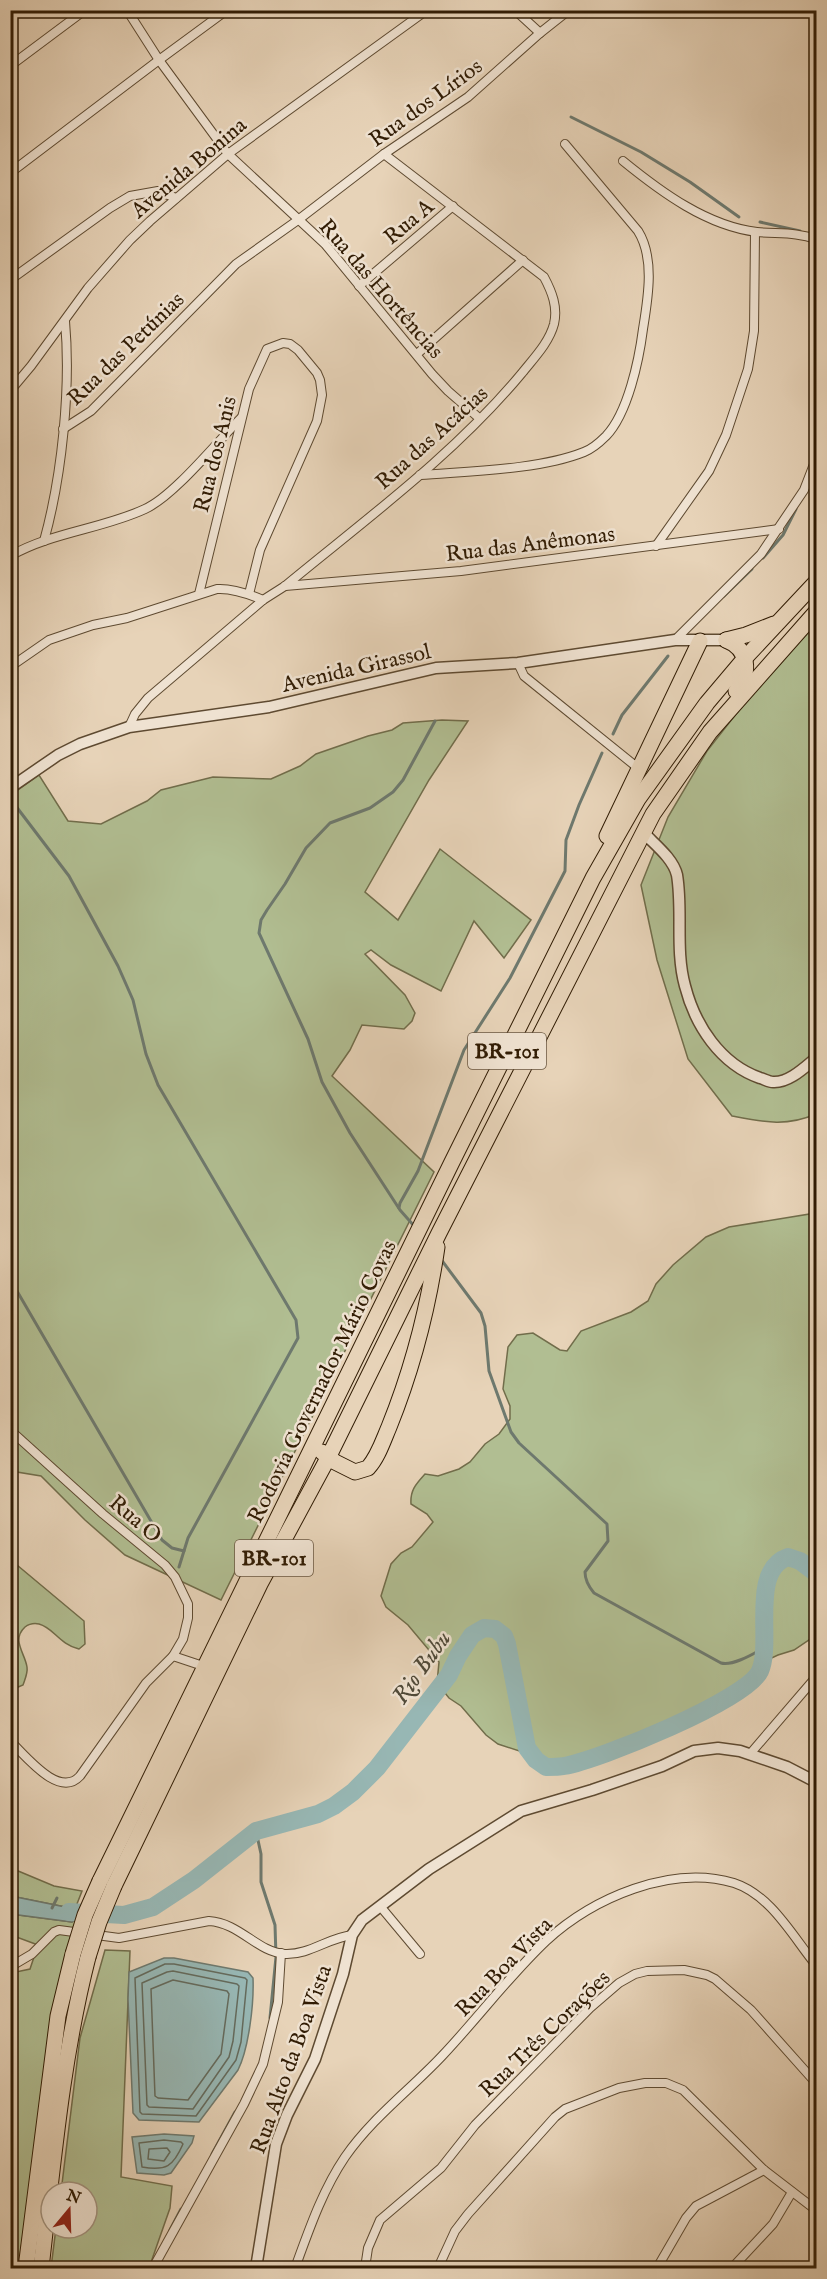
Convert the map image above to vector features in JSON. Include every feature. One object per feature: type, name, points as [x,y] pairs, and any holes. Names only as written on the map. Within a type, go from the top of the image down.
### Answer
[{"type":"highway","name":"Rodovia Governador Mário Covas","points":[[107,1883],[206,1667],[593,878],[638,799],[707,703],[745,657],[816,582]]},
{"type":"highway","name":"Rodovia Governador Mário Covas","points":[[41,2268],[60,2100],[76,2002],[85,1915],[107,1883],[260,1584],[328,1458],[439,1233],[643,832],[665,794],[731,706],[816,612]]},
{"type":"highway","points":[[726,640],[746,635],[780,621]]},
{"type":"highway","points":[[665,794],[663,785],[665,778],[743,684],[746,674],[745,657],[739,648],[726,640]]},
{"type":"highway","points":[[593,878],[601,849],[700,641]]},
{"type":"highway","points":[[397,1277],[393,1304],[322,1445],[322,1453],[328,1458],[343,1467],[359,1472],[371,1464],[378,1452],[401,1393],[427,1303],[439,1233]]},
{"type":"highway","name":"Rodovia Governador Mário Covas","points":[[26,2268],[58,2016],[80,1955]]},
{"type":"street","points":[[10,66],[85,10]]},
{"type":"street","name":"Rua das Hortências","points":[[127,10],[159,60],[228,154],[325,244],[448,390],[479,418]]},
{"type":"street","points":[[10,173],[227,10]]},
{"type":"street","name":"Avenida Bonina","points":[[10,391],[88,288],[130,240],[228,154],[427,10]]},
{"type":"street","points":[[515,10],[540,33]]},
{"type":"street","name":"Rua dos Lírios","points":[[298,220],[384,154],[468,97],[569,10]]},
{"type":"street","points":[[807,10],[816,13]]},
{"type":"street","points":[[420,475],[510,467],[549,461],[584,452],[607,435],[616,423],[635,372],[642,340],[648,253],[645,241],[638,231],[565,144]]},
{"type":"street","name":"Rua das Acácias","points":[[129,727],[135,714],[148,698],[263,600],[285,586],[420,475],[501,398],[539,353],[554,327],[556,311],[549,286],[543,277],[384,154]]},
{"type":"street","points":[[623,161],[647,181],[719,222],[755,232],[798,234],[816,239]]},
{"type":"street","points":[[10,280],[130,196],[158,191],[176,198]]},
{"type":"street","name":"Rua A","points":[[359,286],[453,206]]},
{"type":"street","name":"Rua das Petúnias","points":[[44,541],[54,499],[63,429],[91,411],[236,264],[298,220]]},
{"type":"street","points":[[656,546],[709,471],[726,435],[748,369],[754,331],[755,232]]},
{"type":"street","points":[[417,354],[523,260]]},
{"type":"street","points":[[63,429],[68,363],[64,321]]},
{"type":"street","name":"Rua dos Anis","points":[[199,594],[249,389],[267,350],[283,343],[290,344],[303,356],[320,380],[322,395],[320,410],[313,431],[260,550],[249,594]]},
{"type":"street","points":[[10,556],[44,541],[146,509],[180,482],[242,416]]},
{"type":"street","points":[[675,640],[761,554],[804,490],[816,459]]},
{"type":"street","name":"Rua das Anêmonas","points":[[285,586],[461,571],[779,529]]},
{"type":"street","points":[[10,667],[49,640],[93,625],[127,618],[199,594],[225,588],[263,600]]},
{"type":"street","name":"Avenida Girassol","points":[[10,788],[58,755],[91,740],[129,727],[269,707],[436,668],[518,663],[675,640],[726,640]]},
{"type":"street","points":[[518,663],[524,676],[638,768]]},
{"type":"street","points":[[643,832],[664,853],[676,874],[684,985],[701,1027],[723,1056],[748,1074],[773,1083],[789,1078],[816,1058]]},
{"type":"street","name":"Rua O","points":[[10,1430],[103,1515],[165,1565],[175,1577],[188,1604],[188,1618],[183,1639],[173,1656],[146,1683],[80,1776],[70,1783],[49,1778],[10,1741]]},
{"type":"street","points":[[173,1656],[206,1667]]},
{"type":"street","points":[[750,1754],[816,1677]]},
{"type":"street","points":[[10,1967],[22,1961],[59,1930],[118,1938],[209,1921],[229,1924],[267,1948],[281,1953],[307,1951],[329,1940],[352,1935],[362,1920],[429,1869],[521,1811],[662,1766],[694,1751],[718,1748],[750,1754],[787,1767],[816,1782]]},
{"type":"street","name":"Rua Boa Vista","points":[[295,2268],[323,2195],[345,2158],[369,2126],[428,2071],[547,1941],[577,1917],[647,1884],[680,1877],[696,1876],[717,1879],[735,1884],[761,1899],[777,1914],[816,1965]]},
{"type":"street","points":[[380,1906],[420,1954]]},
{"type":"street","name":"Rua Alto da Boa Vista","points":[[256,2268],[276,2144],[287,2115],[315,2059],[343,1974],[352,1935]]},
{"type":"street","points":[[153,2268],[244,2104],[263,2064],[278,2002],[281,1953]]},
{"type":"street","name":"Rua Três Corações","points":[[365,2268],[368,2247],[380,2220],[441,2168],[476,2125],[590,2008],[619,1983],[635,1974],[667,1969],[684,1970],[715,1979],[751,2010],[816,2083]]},
{"type":"street","points":[[438,2268],[455,2231],[468,2214],[555,2117],[577,2103],[620,2088],[659,2082],[675,2085],[683,2090],[764,2170],[816,2210]]},
{"type":"street","points":[[657,2268],[686,2218],[696,2206],[764,2170]]},
{"type":"street","points":[[732,2268],[773,2224],[792,2192]]},
{"type":"green space","points":[[816,623],[816,1114],[795,1121],[765,1121],[732,1116],[688,1059],[657,960],[641,885],[668,817],[707,751],[758,686]]},
{"type":"green space","points":[[468,721],[429,780],[365,892],[398,920],[440,849],[531,920],[504,958],[474,921],[441,991],[391,965],[371,950],[365,954],[405,995],[415,1013],[412,1021],[404,1029],[362,1025],[350,1050],[332,1076],[434,1172],[221,1600],[125,1555],[85,1520],[41,1476],[11,1471],[11,795],[39,775],[68,821],[101,824],[147,801],[161,790],[213,777],[271,779],[300,766],[316,754],[392,730],[403,723]]},
{"type":"green space","points":[[816,1213],[816,1635],[794,1650],[761,1663],[746,1683],[743,1695],[724,1702],[713,1710],[637,1747],[593,1761],[562,1765],[498,1744],[486,1735],[461,1706],[449,1698],[437,1683],[439,1662],[408,1625],[386,1607],[381,1596],[391,1564],[401,1553],[412,1547],[433,1522],[427,1514],[411,1504],[414,1488],[425,1474],[438,1476],[459,1469],[470,1462],[485,1444],[499,1434],[510,1419],[510,1406],[503,1389],[508,1347],[517,1335],[533,1333],[560,1350],[567,1351],[581,1331],[631,1312],[648,1301],[656,1284],[673,1265],[706,1237],[729,1227]]},
{"type":"green space","points":[[11,1560],[84,1621],[85,1644],[79,1649],[72,1647],[44,1626],[30,1624],[19,1637],[27,1674],[23,1685],[16,1688],[10,1688]]},
{"type":"green space","points":[[11,1868],[54,1886],[82,1891],[75,1909],[11,1896]]},
{"type":"green space","points":[[11,1914],[72,1922],[81,1916],[18,2268],[10,2268],[11,1973],[30,1969],[38,1945],[11,1935]]},
{"type":"green space","points":[[105,1950],[130,1951],[121,2177],[172,2186],[170,2208],[149,2268],[51,2268],[54,2240],[99,2240],[99,2180],[62,2180],[80,2038]]},
{"type":"water","points":[[11,1896],[75,1909],[81,1916],[72,1922],[11,1914]]},
{"type":"water","points":[[164,1958],[248,1972],[253,1978],[250,2025],[242,2061],[238,2070],[199,2122],[139,2120],[133,2113],[129,1972]]},
{"type":"water","points":[[164,2134],[194,2136],[192,2143],[171,2173],[164,2175],[137,2173],[132,2137]]},
{"type":"waterway","points":[[571,117],[641,152],[690,182],[739,217]]},
{"type":"waterway","points":[[760,222],[800,231]]},
{"type":"waterway","points":[[763,558],[783,535],[796,509]]},
{"type":"waterway","points":[[724,596],[752,569]]},
{"type":"waterway","points":[[613,734],[622,715],[668,656]]},
{"type":"waterway","points":[[415,1227],[400,1210],[350,1133],[322,1082],[308,1039],[259,933],[261,920],[306,848],[330,823],[370,808],[393,792],[403,780],[435,721]]},
{"type":"waterway","points":[[399,1208],[418,1171],[464,1050],[510,978],[565,871],[566,840],[602,753]]},
{"type":"waterway","points":[[12,801],[69,876],[118,966],[133,1000],[146,1054],[158,1085],[296,1320],[298,1338],[188,1538],[179,1567]]},
{"type":"waterway","points":[[440,1258],[481,1313],[485,1326],[489,1371],[511,1432],[519,1443],[607,1524],[608,1541],[585,1572],[588,1584],[594,1593],[721,1663],[737,1661],[764,1648]]},
{"type":"waterway","points":[[10,1279],[162,1540],[172,1548],[184,1551]]},
{"type":"waterway","name":"Rio Bubu","points":[[69,1912],[124,1915],[153,1907],[194,1880],[256,1831],[318,1814],[334,1806],[353,1792],[377,1768],[449,1675],[472,1635],[484,1628],[495,1629],[504,1636],[507,1644],[527,1748],[536,1760],[546,1767],[562,1766],[608,1753],[670,1727],[729,1697],[749,1683],[760,1671],[763,1658],[765,1591],[769,1576],[776,1564],[788,1557],[800,1561],[816,1573]]},
{"type":"waterway","points":[[256,1831],[261,1854],[261,1882],[275,1925],[276,1957],[270,2018]]},
{"type":"waterway","points":[[52,1908],[57,1898]]},
{"type":"waterway","points":[[212,2154],[235,2112]]},
{"type":"waterway","points":[[170,2230],[181,2209]]}]
